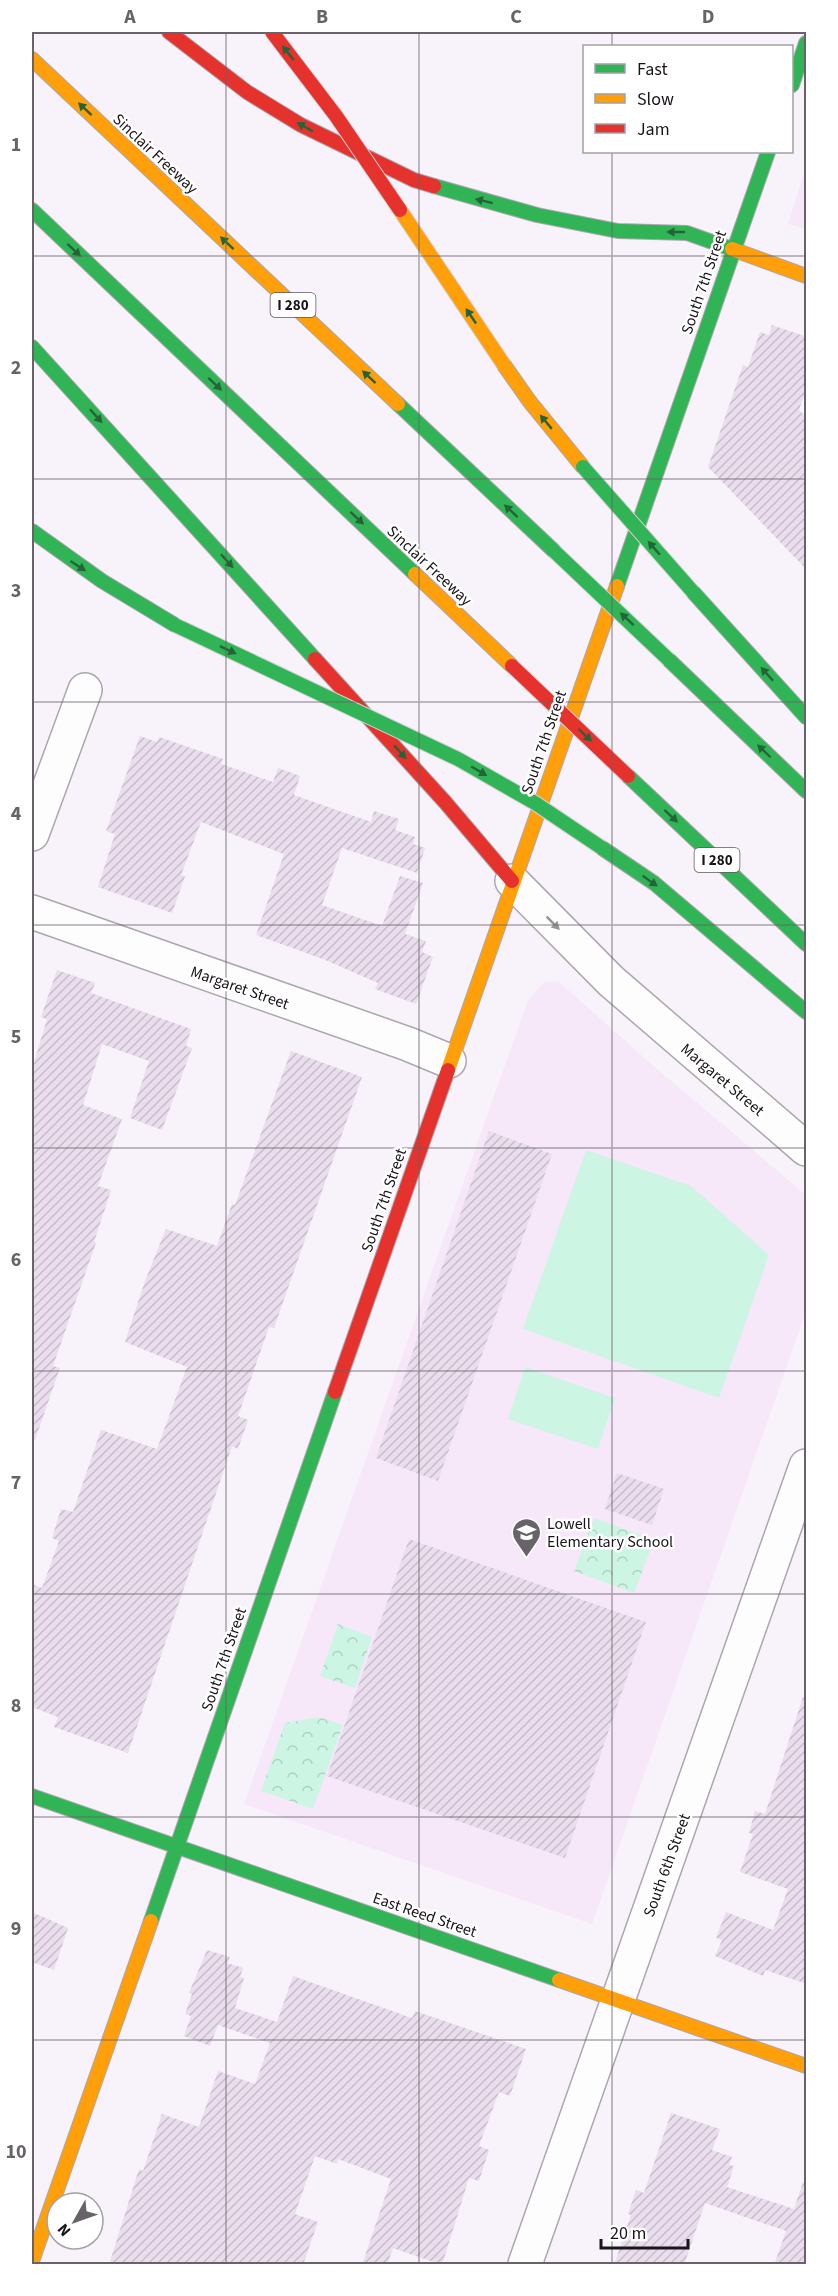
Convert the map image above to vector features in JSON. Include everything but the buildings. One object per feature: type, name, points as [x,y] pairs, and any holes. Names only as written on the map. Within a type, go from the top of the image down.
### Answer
[{"type":"main road","points":[[169,32],[247,92],[357,155],[414,180],[537,215],[618,231],[687,232],[807,276]]},
{"type":"main road","points":[[272,32],[342,125],[530,402],[583,467],[807,717]]},
{"type":"main road","points":[[793,83],[807,43]]},
{"type":"main road","name":"Sinclair Freeway","points":[[32,58],[807,791]]},
{"type":"main road","name":"South 7th Street","points":[[32,2261],[732,249],[768,153]]},
{"type":"main road","name":"Sinclair Freeway","points":[[32,210],[807,944]]},
{"type":"main road","points":[[32,347],[437,793],[512,881]]},
{"type":"main road","points":[[32,531],[65,557],[175,625],[458,759],[534,803],[654,883],[807,1012]]},
{"type":"main road","name":"East Reed Street","points":[[32,1796],[807,2066]]},
{"type":"street","points":[[32,834],[85,690]]},
{"type":"street","name":"Margaret Street","points":[[512,881],[611,981],[807,1149]]},
{"type":"street","name":"Margaret Street","points":[[32,912],[408,1044],[450,1061]]},
{"type":"street","name":"South 6th Street","points":[[525,2265],[807,1466]]},
{"type":"shaded area","points":[[806,167],[806,229],[788,224]]},
{"type":"shaded area","name":"Lowell Elementary School","points":[[558,981],[649,1062],[806,1195],[806,1311],[592,1924],[244,1804],[528,1000],[543,983]]},
{"type":"green space","points":[[586,1150],[691,1186],[769,1255],[719,1398],[523,1329]]},
{"type":"green space","points":[[525,1367],[615,1398],[598,1449],[508,1419]]},
{"type":"green space","points":[[594,1518],[654,1540],[634,1593],[574,1571]]},
{"type":"green space","points":[[338,1624],[372,1637],[355,1688],[320,1676]]},
{"type":"green space","points":[[319,1717],[343,1725],[313,1809],[261,1791],[285,1723]]},
{"type":"traffic: fast","points":[[793,82],[806,43]]},
{"type":"traffic: fast","points":[[617,586],[768,153]]},
{"type":"traffic: fast","points":[[434,186],[537,215],[618,231],[687,233],[732,249]]},
{"type":"traffic: fast","points":[[32,210],[415,574]]},
{"type":"traffic: fast","points":[[32,347],[315,659]]},
{"type":"traffic: fast","points":[[398,404],[554,551]]},
{"type":"traffic: fast","points":[[583,467],[693,592]]},
{"type":"traffic: fast","points":[[32,531],[102,581],[175,625]]},
{"type":"traffic: fast","points":[[554,551],[669,660]]},
{"type":"traffic: fast","points":[[693,592],[806,717]]},
{"type":"traffic: fast","points":[[175,625],[458,759],[535,803],[602,848]]},
{"type":"traffic: fast","points":[[669,660],[806,791]]},
{"type":"traffic: fast","points":[[628,776],[806,944]]},
{"type":"traffic: fast","points":[[602,848],[654,883],[806,1012]]},
{"type":"traffic: fast","points":[[151,1921],[335,1392]]},
{"type":"traffic: fast","points":[[32,1796],[559,1980]]},
{"type":"traffic: slow","points":[[32,59],[398,404]]},
{"type":"traffic: slow","points":[[400,210],[504,365]]},
{"type":"traffic: slow","points":[[732,249],[806,276]]},
{"type":"traffic: slow","points":[[504,365],[530,402],[583,467]]},
{"type":"traffic: slow","points":[[415,574],[512,666]]},
{"type":"traffic: slow","points":[[448,1070],[617,586]]},
{"type":"traffic: slow","points":[[32,2261],[151,1921]]},
{"type":"traffic: slow","points":[[559,1980],[806,2066]]},
{"type":"traffic: jam","points":[[169,32],[247,92],[301,125],[414,180],[434,186]]},
{"type":"traffic: jam","points":[[272,32],[336,116],[400,210]]},
{"type":"traffic: jam","points":[[315,659],[445,802],[512,881]]},
{"type":"traffic: jam","points":[[512,666],[628,776]]},
{"type":"traffic: jam","points":[[335,1392],[448,1070]]},
{"type":"place","name":"Lowell Elementary School","points":[[526,1558]]}]
